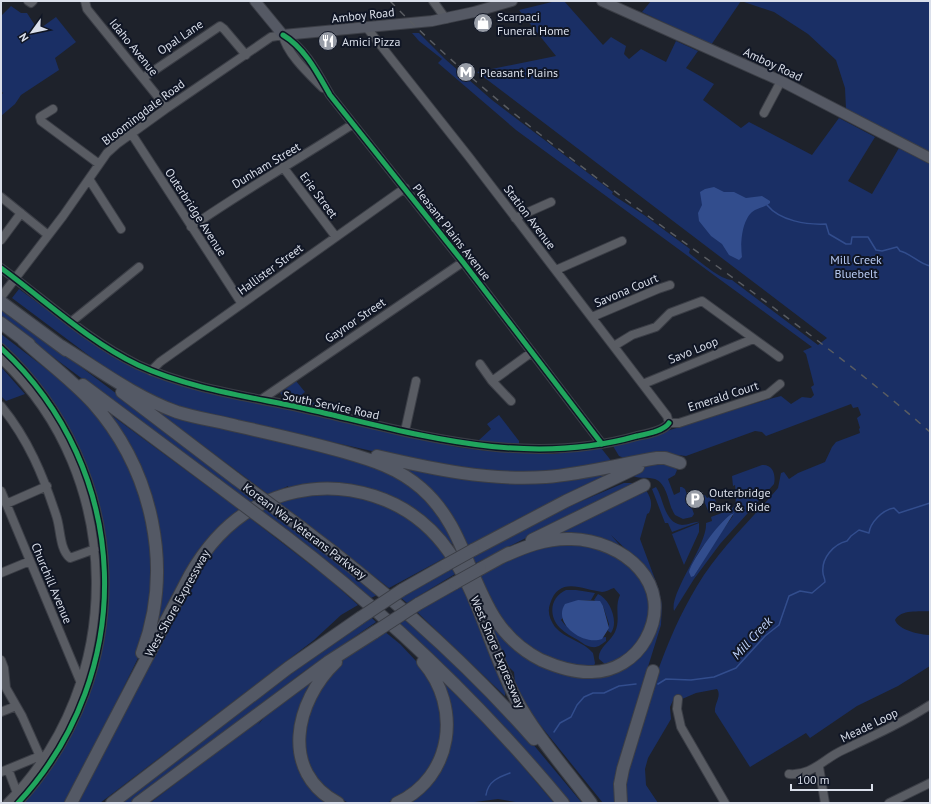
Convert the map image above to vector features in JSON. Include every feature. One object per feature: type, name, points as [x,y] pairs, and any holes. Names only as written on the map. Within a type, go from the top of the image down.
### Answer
[{"type":"highway","name":"Korean War Veterans Parkway","points":[[1,302],[236,478],[382,590],[448,649],[502,704],[582,791]]},
{"type":"highway","name":"Korean War Veterans Parkway","points":[[1,323],[285,536],[356,592],[459,687],[528,761],[563,803]]},
{"type":"highway","points":[[23,340],[79,389],[112,427],[135,466],[150,509],[156,547],[155,600],[146,643],[122,705]]},
{"type":"highway","points":[[61,346],[130,390],[177,412],[319,445],[384,465],[408,478],[427,494],[444,513],[454,529],[482,597],[492,615],[510,637],[536,657],[568,670],[600,672],[613,668],[626,661],[638,651],[646,638],[654,614],[652,593],[641,570],[622,552],[592,541],[567,539],[535,544],[502,557]]},
{"type":"highway","points":[[112,803],[293,664],[402,590],[545,512],[634,468],[651,462],[676,462],[657,458],[558,476],[497,478],[451,472],[340,448],[319,445]]},
{"type":"highway","points":[[138,803],[328,662],[418,604],[530,541],[644,484],[630,480],[621,482],[545,512]]},
{"type":"highway","name":"West Shore Expressway","points":[[71,803],[195,565],[211,543],[223,530],[249,510],[283,495],[318,489],[354,491],[381,498],[404,509],[424,523],[447,548],[470,588],[507,680],[519,704],[535,729],[591,803]]},
{"type":"highway","points":[[356,592],[428,668],[440,688],[446,708],[447,737],[439,761],[422,785],[412,794],[397,803]]},
{"type":"highway","points":[[338,803],[317,788],[305,771],[300,751],[300,730],[310,699],[323,677],[359,642]]},
{"type":"highway","points":[[621,803],[620,784],[625,761],[653,671]]},
{"type":"main road","points":[[255,1],[283,35]]},
{"type":"main road","name":"Amboy Road","points":[[283,35],[367,28],[446,19],[512,1]]},
{"type":"main road","name":"Amboy Road","points":[[602,1],[781,81],[930,158]]},
{"type":"street","points":[[28,1],[30,3],[33,1]]},
{"type":"street","name":"Idaho Avenue","points":[[85,1],[87,10],[167,108]]},
{"type":"street","points":[[433,1],[446,19]]},
{"type":"street","name":"Opal Lane","points":[[143,78],[220,26],[224,28],[246,55]]},
{"type":"street","name":"Station Avenue","points":[[367,28],[556,270],[667,416],[670,423]]},
{"type":"street","name":"Bloomingdale Road","points":[[1,297],[99,164],[117,144],[271,37],[283,35]]},
{"type":"street","name":"Pleasant Plains Avenue","points":[[283,35],[294,42],[315,70],[330,95],[463,262],[602,444]]},
{"type":"street","points":[[764,113],[781,81]]},
{"type":"street","points":[[53,109],[40,117],[43,123],[99,164]]},
{"type":"street","name":"Dunham Street","points":[[191,227],[229,201],[283,167],[308,154],[353,124]]},
{"type":"street","name":"Outerbridge Avenue","points":[[131,134],[242,304]]},
{"type":"street","name":"Erie Street","points":[[283,167],[336,237]]},
{"type":"street","points":[[89,179],[121,229]]},
{"type":"street","name":"Hallister Street","points":[[152,370],[157,364],[404,188]]},
{"type":"street","points":[[1,197],[48,235]]},
{"type":"street","points":[[515,218],[551,202]]},
{"type":"street","points":[[1,240],[21,213]]},
{"type":"street","points":[[556,270],[622,241]]},
{"type":"street","name":"Gaynor Street","points":[[262,399],[463,262]]},
{"type":"street","points":[[71,322],[139,267]]},
{"type":"street","name":"South Service Road","points":[[1,268],[71,322],[112,351],[152,370],[191,383],[405,431],[478,446],[516,450],[558,450],[602,444],[664,428],[670,423]]},
{"type":"street","name":"Savona Court","points":[[592,317],[658,288],[670,285]]},
{"type":"street","points":[[614,346],[632,335],[656,327],[670,313],[702,301],[779,357]]},
{"type":"street","name":"Savo Loop","points":[[643,384],[753,339]]},
{"type":"street","points":[[1,348],[27,374],[45,398],[62,423],[76,450],[88,481],[98,516],[105,575],[101,635],[86,693],[60,747],[38,780],[18,803]]},
{"type":"street","points":[[492,381],[532,352]]},
{"type":"street","points":[[1,359],[37,400],[67,450],[87,507],[95,549],[97,581],[96,615],[91,644],[81,683],[62,727],[17,792],[7,803]]},
{"type":"street","points":[[480,364],[492,381],[511,401]]},
{"type":"street","points":[[405,431],[416,381]]},
{"type":"street","name":"Emerald Court","points":[[670,423],[680,423],[768,394],[780,384]]},
{"type":"street","points":[[1,406],[24,439],[36,460],[47,486],[58,521],[66,555],[70,558],[95,549]]},
{"type":"street","points":[[6,504],[47,486]]},
{"type":"street","name":"Churchill Avenue","points":[[1,491],[81,683]]},
{"type":"street","points":[[1,573],[30,561]]},
{"type":"street","points":[[1,660],[4,668],[3,680],[6,688],[41,758]]},
{"type":"street","points":[[678,699],[677,709],[681,727],[725,803]]},
{"type":"street","name":"Meade Loop","points":[[789,774],[803,774],[819,766],[835,754],[890,729],[930,705]]},
{"type":"street","points":[[1,712],[16,706]]},
{"type":"street","points":[[17,792],[4,771],[41,758]]},
{"type":"street","points":[[819,766],[825,803]]},
{"type":"street","points":[[889,803],[930,783]]},
{"type":"green space","name":"Mill Creek Bluebelt","points":[[556,1],[564,1],[603,45],[611,37],[626,46],[624,54],[629,59],[641,49],[666,62],[676,41],[698,51],[686,68],[714,84],[703,100],[741,128],[749,122],[812,155],[839,118],[875,137],[848,181],[872,194],[899,148],[930,164],[930,611],[916,611],[901,614],[895,620],[900,627],[916,633],[930,635],[930,666],[898,686],[857,706],[810,738],[806,733],[750,767],[715,712],[719,694],[717,689],[696,693],[682,699],[675,696],[670,707],[671,719],[648,758],[645,769],[646,785],[658,803],[624,803],[623,791],[653,686],[672,635],[684,610],[697,586],[715,560],[778,488],[781,473],[784,472],[789,479],[798,473],[825,462],[836,442],[860,433],[857,418],[861,415],[858,407],[853,408],[851,404],[766,436],[762,432],[755,431],[686,456],[661,453],[624,458],[619,456],[613,446],[781,396],[791,404],[802,397],[811,398],[814,395],[811,387],[814,385],[806,354],[803,351],[812,347],[516,130],[438,63],[442,59],[419,41],[412,33],[419,33],[445,59],[492,100],[613,192],[612,194],[644,215],[690,249],[689,253],[710,270],[722,277],[732,280],[818,345],[827,338],[477,72],[556,56],[519,10]]},
{"type":"green space","points":[[651,1],[741,1],[711,45],[642,12]]},
{"type":"green space","points":[[741,1],[930,1],[930,153],[846,109],[845,88],[836,60],[808,34],[774,12]]},
{"type":"green space","points":[[11,6],[21,13],[27,13],[38,30],[56,17],[76,42],[55,58],[59,70],[21,95],[15,104],[1,116],[1,95],[3,93],[1,91],[1,16]]},
{"type":"green space","points":[[19,289],[128,364],[277,406],[457,447],[488,451],[553,454],[601,448],[613,463],[574,470],[510,474],[412,460],[176,407],[119,378],[12,298]]},
{"type":"green space","points":[[4,309],[259,501],[251,505],[1,318],[1,313]]},
{"type":"green space","points":[[1,334],[71,388],[107,426],[139,483],[154,559],[145,637],[138,658],[67,803],[22,803],[61,749],[88,691],[104,630],[108,568],[99,507],[79,447],[46,392],[1,343]]},
{"type":"green space","points":[[2,368],[25,394],[6,401],[1,396]]},
{"type":"green space","points":[[296,381],[305,392],[300,396],[311,402],[330,406],[327,408],[282,398],[283,396],[280,393]]},
{"type":"green space","points":[[142,400],[390,471],[432,502],[455,545],[450,543],[392,499],[289,490],[288,486],[269,495]]},
{"type":"green space","points":[[103,409],[241,511],[233,517],[151,643],[156,531]]},
{"type":"green space","points":[[499,415],[519,441],[519,445],[478,441],[491,429],[487,424]]},
{"type":"green space","points":[[381,460],[440,473],[616,471],[531,512],[465,547],[454,524]]},
{"type":"green space","points":[[664,463],[673,465],[677,470],[675,475],[668,479],[674,495],[680,492],[680,487],[685,489],[694,514],[692,517],[683,519],[675,515],[663,485],[655,479],[633,476],[635,470]]},
{"type":"green space","points":[[762,465],[766,465],[771,468],[775,477],[774,484],[720,544],[694,579],[674,611],[674,603],[677,593],[701,543],[705,532],[706,523],[712,521],[711,517],[733,508],[735,505],[736,494],[732,476]],"holes":[[[733,513],[733,516],[719,535],[694,576],[690,569],[698,553],[714,532]]]},
{"type":"green space","points":[[624,483],[635,483],[472,565],[469,557],[537,520]]},
{"type":"green space","points":[[656,487],[665,510],[671,520],[682,525],[699,522],[672,532],[668,523],[665,523],[652,489]]},
{"type":"green space","points":[[646,490],[650,498],[651,507],[649,513],[647,514],[640,539],[659,590],[662,605],[661,625],[633,715],[618,772],[614,796],[618,803],[603,803],[532,715],[515,683],[514,672],[507,665],[491,632],[496,628],[534,658],[613,671],[656,620],[634,557],[611,535],[623,549],[553,536]]},
{"type":"green space","points":[[712,492],[719,509],[709,513],[702,496],[705,495],[707,498],[709,497],[708,494]]},
{"type":"green space","points":[[308,493],[358,494],[402,512],[450,555],[389,588],[276,501]]},
{"type":"green space","points":[[265,505],[381,593],[369,599],[256,509]]},
{"type":"green space","points":[[246,515],[329,579],[358,605],[341,615],[314,640],[100,803],[74,803],[202,560]]},
{"type":"green space","points":[[699,523],[699,532],[684,565],[672,534]]},
{"type":"green space","points":[[562,542],[600,547],[636,570],[649,597],[648,627],[629,654],[606,665],[599,659],[599,655],[602,648],[613,635],[617,627],[618,600],[620,595],[614,588],[602,592],[572,586],[559,590],[554,595],[549,610],[552,622],[559,631],[593,653],[595,663],[593,669],[552,662],[510,633],[476,576],[519,553]]},
{"type":"green space","points":[[455,565],[460,571],[407,603],[400,597]]},
{"type":"green space","points":[[464,583],[506,689],[505,696],[416,611]]},
{"type":"green space","points":[[566,590],[595,593],[591,600],[578,600],[561,620],[565,625],[586,639],[606,637],[606,641],[598,646],[587,646],[566,633],[556,623],[552,613],[552,607],[557,597]]},
{"type":"green space","points":[[598,594],[606,601],[614,617],[611,633],[608,631],[609,624],[603,606],[594,600]]},
{"type":"green space","points":[[370,616],[376,622],[303,672],[132,803],[118,803],[281,679]]},
{"type":"green space","points":[[406,617],[423,632],[527,737],[582,803],[568,803],[397,623]]},
{"type":"green space","points":[[384,631],[400,644],[432,678],[443,707],[441,746],[424,777],[399,798],[386,803],[349,803],[332,795],[311,774],[302,740],[314,700],[334,668],[345,658]]},
{"type":"green space","points":[[320,673],[297,753],[333,803],[150,803],[263,717],[258,725],[266,715]]},
{"type":"green space","points":[[439,676],[508,749],[554,803],[521,803],[498,799],[467,803],[403,803],[445,755]]},
{"type":"shaded area","points":[[714,187],[724,192],[734,192],[746,198],[762,196],[770,201],[770,203],[765,206],[755,210],[747,218],[741,245],[742,257],[739,260],[729,255],[722,244],[711,236],[699,221],[698,213],[702,205],[700,192]]},
{"type":"shaded area","points":[[734,513],[694,576],[691,577],[689,572],[691,566],[702,548],[723,522]]},
{"type":"shaded area","points":[[578,600],[600,601],[603,606],[609,628],[602,639],[587,639],[572,632],[566,626],[562,612],[565,604]]},
{"type":"waterway","points":[[767,205],[779,215],[794,221],[811,224],[826,224],[829,234],[846,244],[851,244],[852,237],[868,237],[876,250],[882,251],[897,247],[900,251],[930,266]]},
{"type":"waterway","name":"Mill Creek","points":[[658,684],[666,679],[691,680],[714,677],[736,668],[765,636],[779,625],[789,596],[800,591],[812,593],[825,582],[823,573],[824,562],[829,552],[833,548],[847,541],[859,530],[869,533],[874,521],[885,511],[894,508],[899,513],[930,503]]},
{"type":"waterway","name":"Mill Creek","points":[[554,732],[560,723],[571,717],[577,705],[584,697],[593,693],[604,693],[619,686],[636,684]]},
{"type":"waterway","name":"Mill Creek","points":[[486,795],[489,786],[495,780],[510,773]]},
{"type":"railway","points":[[390,1],[453,61],[518,117],[586,170],[795,324],[864,377],[930,432]]},
{"type":"cycle path","points":[[283,35],[291,40],[304,54],[316,70],[330,95],[463,262],[602,444]]},
{"type":"cycle path","points":[[1,268],[68,320],[120,355],[157,373],[177,380],[217,390],[424,436],[509,448],[551,449],[594,445],[655,432],[667,426],[669,423]]},
{"type":"cycle path","points":[[1,348],[45,397],[76,452],[96,511],[104,572],[101,634],[85,694],[57,751],[18,803]]},
{"type":"place","name":"Scarpaci Funeral Home","points":[[483,23]]},
{"type":"place","name":"Amici Pizza","points":[[328,41]]},
{"type":"place","name":"Pleasant Plains","points":[[466,72]]},
{"type":"place","name":"Outerbridge Park & Ride","points":[[695,499]]}]
